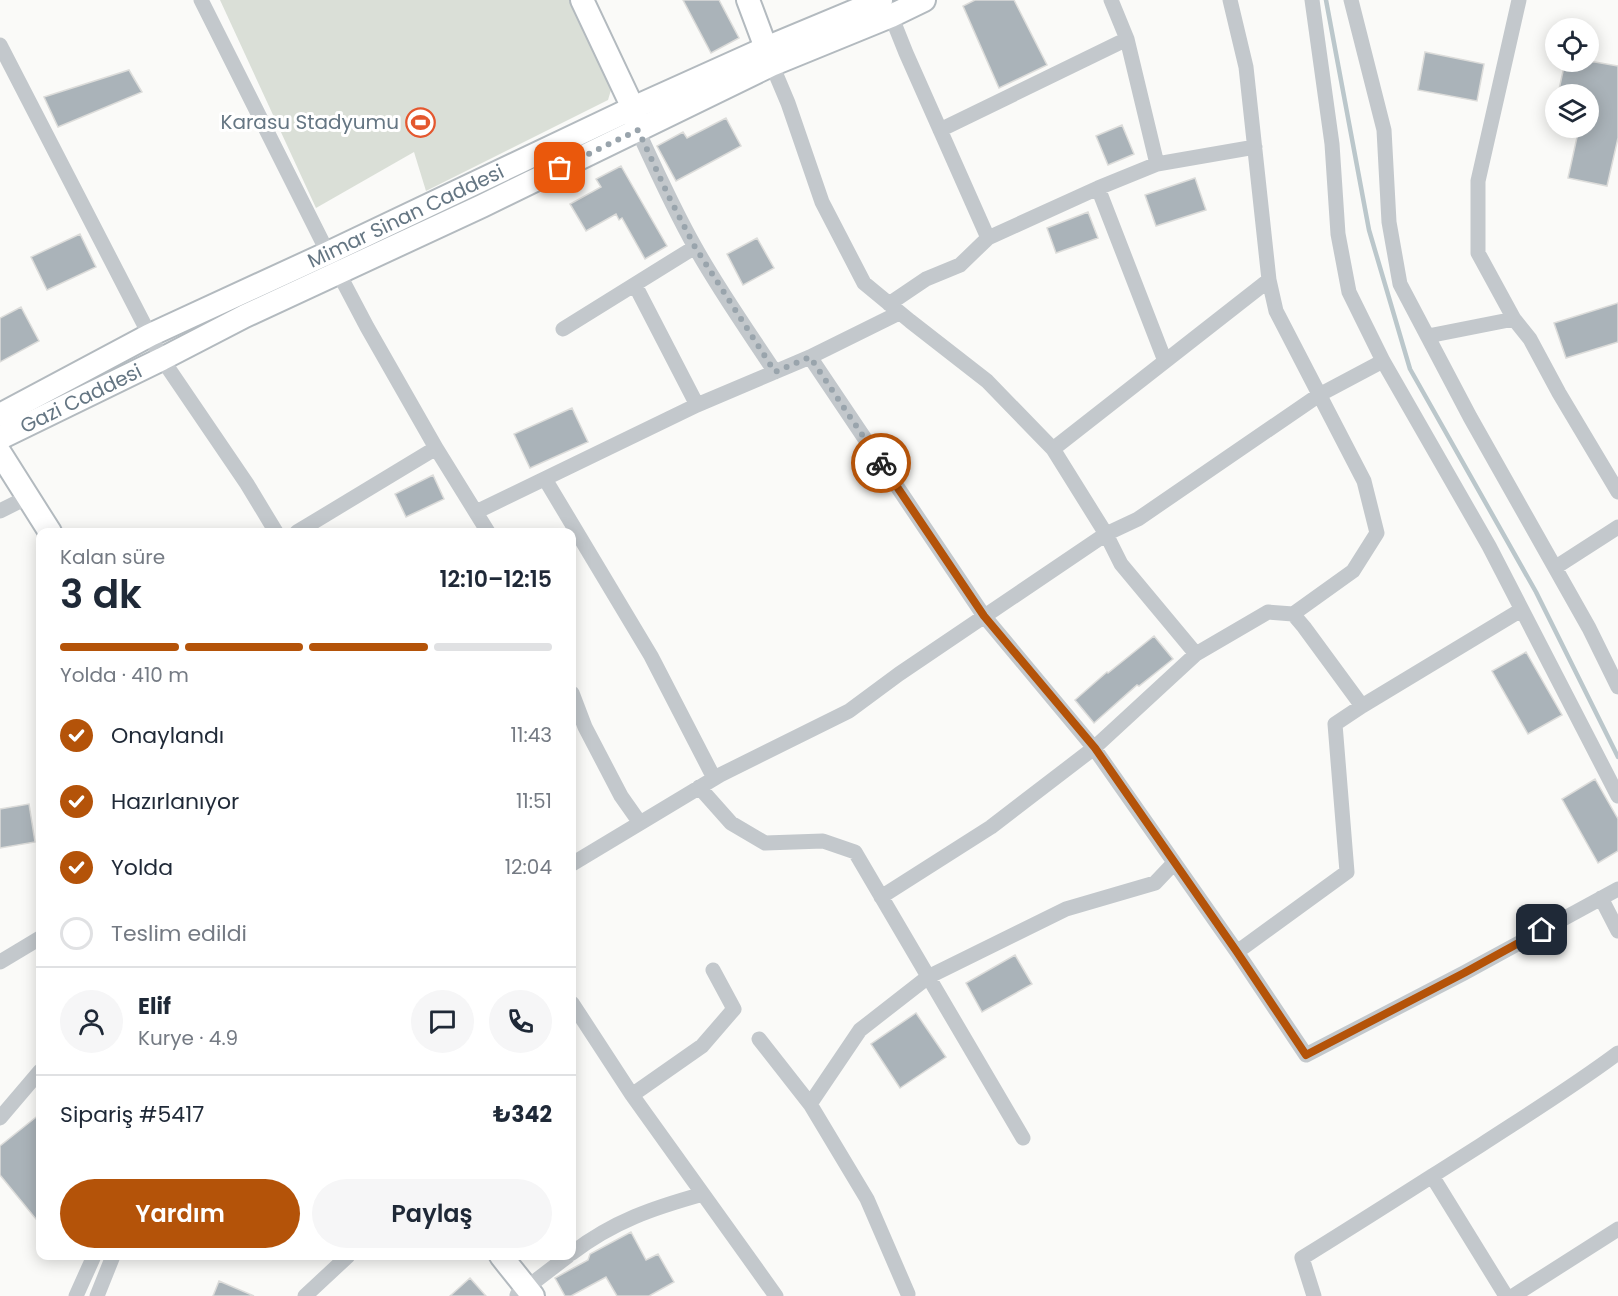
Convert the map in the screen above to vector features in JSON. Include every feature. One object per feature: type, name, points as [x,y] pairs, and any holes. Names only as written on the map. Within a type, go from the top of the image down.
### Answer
[{"type":"main road","points":[[582,0],[633,108],[638,130]]},
{"type":"main road","points":[[748,0],[768,56]]},
{"type":"main road","name":"Mimar Sinan Caddesi","points":[[162,359],[245,316],[334,263],[633,108],[768,56],[886,5],[924,0]]},
{"type":"main road","name":"Mimar Sinan Caddesi","points":[[0,415],[150,335],[482,206],[638,130],[768,56]]},
{"type":"main road","name":"Gazi Caddesi","points":[[0,438],[162,359]]},
{"type":"main road","points":[[0,453],[15,504],[45,528]]},
{"type":"main road","points":[[0,480],[36,538]]},
{"type":"main road","points":[[489,1260],[524,1293]]},
{"type":"main road","points":[[503,1260],[524,1293]]},
{"type":"street","points":[[201,0],[368,327],[436,448],[486,528]]},
{"type":"street","points":[[1111,0],[1127,39],[1157,164]]},
{"type":"street","points":[[881,897],[992,827],[1095,748],[1196,654],[1268,612],[1293,614],[1353,571],[1377,533],[1364,481],[1276,311],[1269,280],[1246,67],[1230,0]]},
{"type":"street","points":[[1312,0],[1332,144],[1338,234],[1349,292],[1383,361],[1489,546],[1618,795]]},
{"type":"street","points":[[1351,0],[1384,130],[1389,222],[1400,284],[1470,417],[1589,628],[1618,687]]},
{"type":"street","points":[[1519,0],[1478,181],[1478,253],[1514,319],[1530,339],[1618,492]]},
{"type":"street","points":[[886,5],[988,238]]},
{"type":"street","points":[[940,130],[1127,39]]},
{"type":"street","points":[[0,45],[162,359],[247,484],[274,528]]},
{"type":"street","points":[[768,56],[788,103],[822,202],[864,283],[987,381],[1053,449],[1106,534],[1121,564],[1196,654]]},
{"type":"street","points":[[638,130],[695,247],[775,372]]},
{"type":"street","points":[[476,512],[697,405],[810,357],[894,308],[926,279],[960,265],[988,238],[1157,164],[1255,147]]},
{"type":"street","points":[[1098,188],[1165,361]]},
{"type":"street","points":[[563,329],[695,247]]},
{"type":"street","points":[[1053,449],[1269,280]]},
{"type":"street","points":[[635,285],[697,405]]},
{"type":"street","points":[[1428,336],[1514,319]]},
{"type":"street","points":[[810,357],[984,616],[1095,748],[1306,1055],[1464,973],[1618,889]]},
{"type":"street","points":[[576,862],[714,778],[849,711],[899,674],[1106,534],[1138,519],[1319,395],[1383,361]]},
{"type":"street","points":[[304,528],[436,448]]},
{"type":"street","points":[[545,479],[574,528]]},
{"type":"street","points":[[1556,567],[1618,527]]},
{"type":"street","points":[[576,531],[651,656],[714,778]]},
{"type":"street","points":[[1237,952],[1347,872],[1335,724],[1521,610]]},
{"type":"street","points":[[1293,614],[1362,706]]},
{"type":"street","points":[[576,708],[621,796],[640,823]]},
{"type":"street","points":[[699,787],[731,823],[765,843],[823,841],[855,852],[1023,1138]]},
{"type":"street","points":[[810,1104],[860,1030],[928,977],[1066,909],[1155,882],[1174,863]]},
{"type":"street","points":[[1600,898],[1618,932]]},
{"type":"street","points":[[0,962],[36,940]]},
{"type":"street","points":[[632,1095],[702,1046],[734,1009],[713,970]]},
{"type":"street","points":[[576,1009],[632,1095],[776,1296]]},
{"type":"street","points":[[759,1039],[810,1104],[867,1199],[908,1295]]},
{"type":"street","points":[[1314,1296],[1302,1258],[1588,1075],[1618,1053]]},
{"type":"street","points":[[0,1118],[36,1076]]},
{"type":"street","points":[[1432,1176],[1506,1296]]},
{"type":"street","points":[[576,1250],[631,1217],[703,1194]]},
{"type":"street","points":[[1513,1296],[1618,1229]]},
{"type":"street","points":[[75,1296],[92,1260]]},
{"type":"street","points":[[97,1296],[111,1260]]},
{"type":"street","points":[[305,1296],[344,1260]]},
{"type":"street","points":[[524,1293],[563,1260]]},
{"type":"shaded area","name":"Karasu Stadyumu","points":[[220,0],[569,0],[614,80],[608,100],[426,191],[414,152],[316,208]]},
{"type":"building","points":[[683,0],[719,0],[739,38],[711,53]]},
{"type":"building","points":[[975,0],[1014,0],[1047,65],[999,88],[963,6]]},
{"type":"building","points":[[1425,52],[1484,64],[1477,101],[1418,90]]},
{"type":"building","points":[[1599,63],[1618,66],[1618,138],[1607,186],[1568,178],[1577,138],[1599,138],[1599,84],[1560,84],[1563,72],[1599,72]]},
{"type":"building","points":[[129,70],[142,92],[58,127],[44,97]]},
{"type":"building","points":[[726,118],[741,146],[676,181],[657,146],[683,132],[687,138]]},
{"type":"building","points":[[1122,125],[1134,154],[1108,165],[1096,136]]},
{"type":"building","points":[[621,166],[667,246],[645,259],[622,218],[619,220],[616,214],[586,231],[570,204],[601,187],[596,179]]},
{"type":"building","points":[[1195,178],[1206,210],[1156,226],[1145,195]]},
{"type":"building","points":[[1088,212],[1098,238],[1056,253],[1047,228]]},
{"type":"building","points":[[80,234],[96,267],[47,290],[31,257]]},
{"type":"building","points":[[757,238],[774,268],[743,285],[727,254]]},
{"type":"building","points":[[1618,303],[1618,342],[1566,358],[1554,323]]},
{"type":"building","points":[[21,307],[39,341],[0,362],[0,318]]},
{"type":"building","points":[[572,408],[588,442],[530,468],[514,434]]},
{"type":"building","points":[[433,475],[444,499],[406,517],[395,494]]},
{"type":"building","points":[[1154,636],[1173,659],[1139,686],[1137,685],[1094,723],[1075,700]]},
{"type":"building","points":[[1526,652],[1562,715],[1528,734],[1492,671]]},
{"type":"building","points":[[1595,779],[1618,819],[1618,851],[1598,863],[1562,799]]},
{"type":"building","points":[[29,804],[35,842],[0,848],[0,809]]},
{"type":"building","points":[[1015,955],[1032,984],[982,1012],[966,983]]},
{"type":"building","points":[[916,1013],[946,1057],[900,1088],[871,1044]]},
{"type":"building","points":[[36,1117],[36,1219],[0,1175],[0,1146]]},
{"type":"building","points":[[631,1232],[646,1260],[658,1254],[674,1282],[649,1296],[617,1296],[606,1277],[571,1296],[565,1296],[555,1278],[588,1260],[590,1254]]},
{"type":"building","points":[[470,1278],[486,1296],[450,1296]]},
{"type":"building","points":[[219,1281],[254,1296],[213,1296]]},
{"type":"waterway","points":[[1326,0],[1369,230],[1410,369],[1536,592],[1618,757]]},
{"type":"way so far","points":[[560,168],[638,130],[695,247],[775,372],[810,357],[881,463]]},
{"type":"place","name":"Karasu Stadyumu","points":[[420,122]]},
{"type":"route","points":[[881,463],[984,616],[1095,748],[1306,1055],[1542,930]]}]
